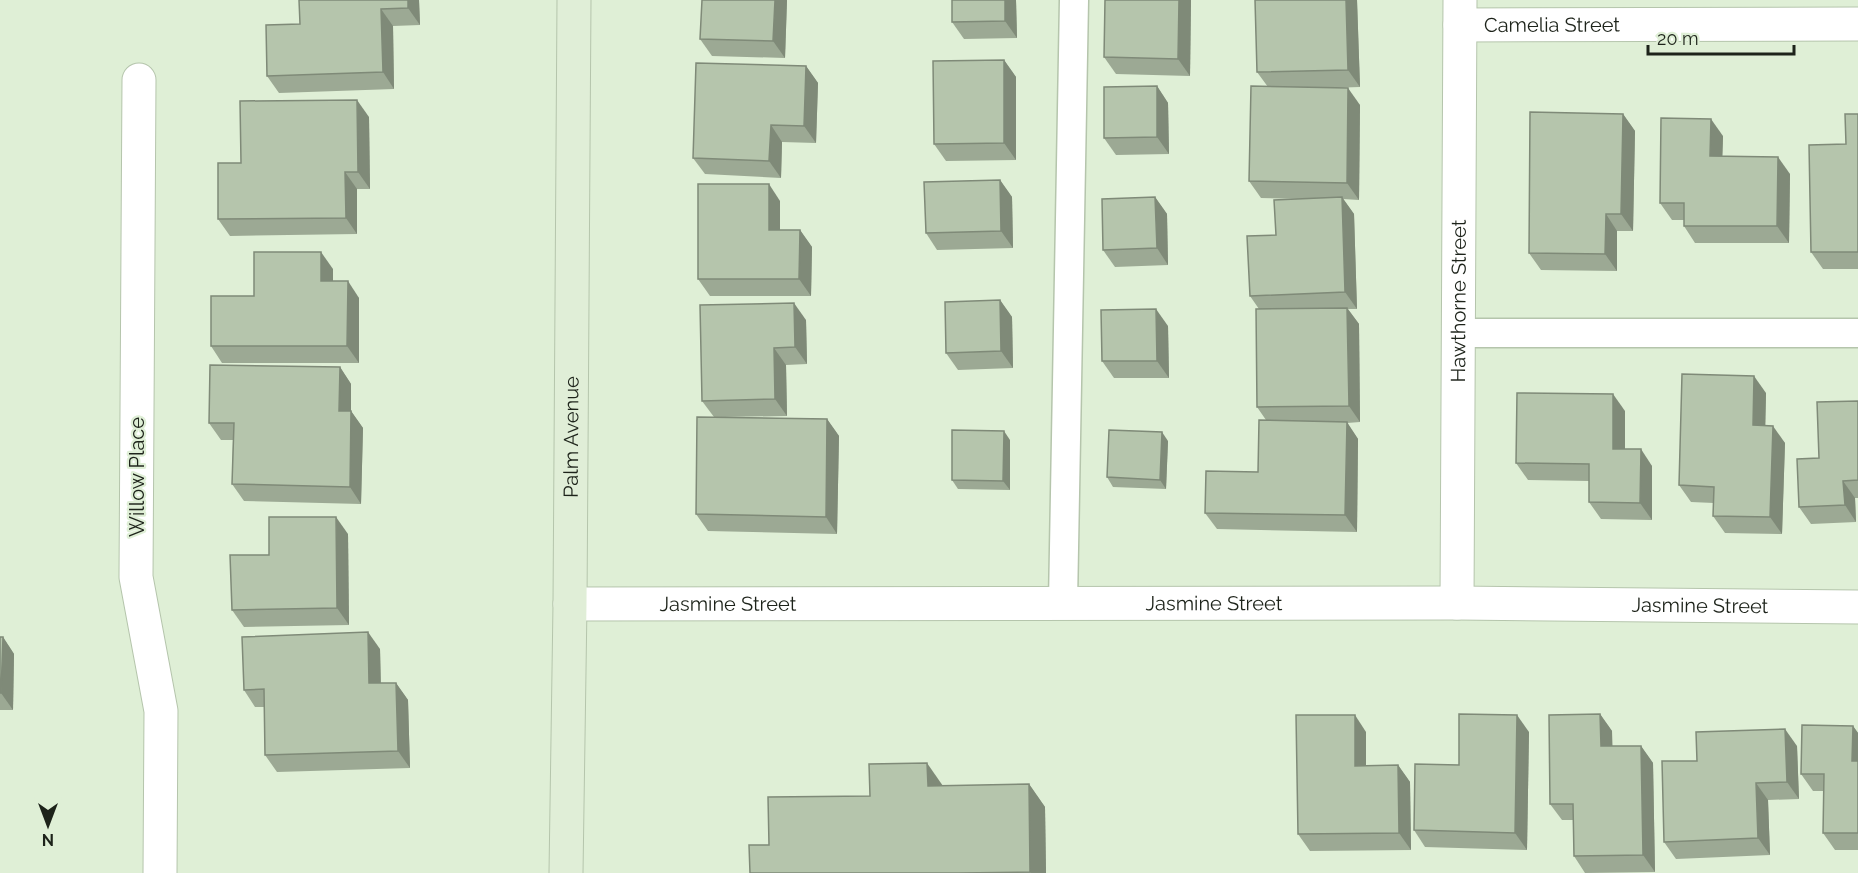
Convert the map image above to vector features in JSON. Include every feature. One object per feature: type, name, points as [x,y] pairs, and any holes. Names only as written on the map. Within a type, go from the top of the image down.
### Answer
[{"type":"main road","name":"Palm Avenue","points":[[566,873],[574,0]]},
{"type":"street","name":"Camelia Street","points":[[1460,12],[1858,24]]},
{"type":"street","name":"Hawthorne Street","points":[[1457,603],[1460,12]]},
{"type":"street","name":"Willow Place","points":[[139,80],[136,577],[161,711],[160,873]]},
{"type":"street","name":"Jasmine Street","points":[[570,604],[1457,603],[1858,607]]},
{"type":"lane","points":[[1063,603],[1074,0]]},
{"type":"lane","points":[[1458,333],[1858,333]]},
{"type":"building","points":[[299,0],[408,0],[408,8],[381,9],[383,72],[267,76],[266,25],[300,24]]},
{"type":"building","points":[[702,0],[775,0],[773,41],[700,39]]},
{"type":"building","points":[[952,0],[1005,0],[1005,21],[952,22]]},
{"type":"building","points":[[1105,0],[1179,0],[1178,59],[1104,57]]},
{"type":"building","points":[[1255,0],[1346,0],[1348,70],[1257,72]]},
{"type":"building","points":[[1004,60],[1004,143],[934,144],[933,61]]},
{"type":"building","points":[[696,63],[806,66],[804,126],[771,125],[769,161],[693,158]]},
{"type":"building","points":[[1157,86],[1157,137],[1104,138],[1104,87]]},
{"type":"building","points":[[1251,86],[1348,88],[1347,183],[1249,181]]},
{"type":"building","points":[[357,100],[358,172],[345,172],[346,218],[218,219],[218,163],[241,163],[240,101]]},
{"type":"building","points":[[1530,112],[1623,114],[1621,214],[1606,214],[1605,254],[1529,253]]},
{"type":"building","points":[[1845,114],[1858,114],[1858,252],[1811,252],[1809,145],[1846,144]]},
{"type":"building","points":[[1661,118],[1711,119],[1710,156],[1778,157],[1777,226],[1684,226],[1684,203],[1660,203]]},
{"type":"building","points":[[1000,180],[1001,231],[926,233],[924,182]]},
{"type":"building","points":[[698,184],[769,184],[769,230],[800,230],[799,279],[698,279]]},
{"type":"building","points":[[1155,197],[1157,248],[1103,250],[1102,199]]},
{"type":"building","points":[[1342,197],[1345,292],[1250,296],[1247,236],[1276,235],[1274,200]]},
{"type":"building","points":[[254,252],[321,252],[321,281],[348,281],[347,346],[211,346],[211,296],[254,296]]},
{"type":"building","points":[[1000,300],[1001,351],[946,353],[945,302]]},
{"type":"building","points":[[794,303],[795,347],[774,348],[775,399],[702,401],[700,305]]},
{"type":"building","points":[[1347,308],[1349,406],[1257,407],[1256,309]]},
{"type":"building","points":[[1156,309],[1157,361],[1102,361],[1101,310]]},
{"type":"building","points":[[210,365],[340,367],[339,411],[351,411],[350,487],[232,484],[234,423],[209,423]]},
{"type":"building","points":[[1682,374],[1754,376],[1753,425],[1773,426],[1770,517],[1713,516],[1714,487],[1679,485]]},
{"type":"building","points":[[1517,393],[1613,394],[1613,449],[1641,449],[1640,503],[1589,502],[1589,464],[1516,463]]},
{"type":"building","points":[[1858,401],[1858,480],[1843,481],[1845,505],[1799,507],[1797,459],[1819,458],[1817,402]]},
{"type":"building","points":[[697,417],[827,419],[826,517],[696,514]]},
{"type":"building","points":[[1259,420],[1347,422],[1345,515],[1205,513],[1206,471],[1258,472]]},
{"type":"building","points":[[952,430],[1004,431],[1003,481],[952,480]]},
{"type":"building","points":[[1109,430],[1162,432],[1160,480],[1107,477]]},
{"type":"building","points":[[269,517],[336,517],[337,608],[232,610],[230,555],[269,555]]},
{"type":"building","points":[[368,632],[369,683],[396,683],[398,751],[265,755],[264,689],[244,690],[242,637]]},
{"type":"building","points":[[0,637],[3,637],[1,693],[0,693]]},
{"type":"building","points":[[1459,714],[1517,715],[1515,833],[1414,830],[1415,764],[1459,765]]},
{"type":"building","points":[[1600,714],[1601,746],[1641,746],[1643,855],[1574,856],[1573,804],[1550,804],[1549,715]]},
{"type":"building","points":[[1296,715],[1355,715],[1355,766],[1398,765],[1399,833],[1298,834]]},
{"type":"building","points":[[1802,725],[1853,726],[1852,761],[1858,761],[1858,833],[1823,833],[1824,774],[1801,774]]},
{"type":"building","points":[[1785,729],[1787,782],[1756,783],[1758,838],[1664,842],[1662,761],[1697,761],[1696,732]]},
{"type":"building","points":[[927,763],[928,786],[1029,784],[1030,872],[750,873],[749,845],[769,845],[768,797],[870,796],[869,764]]}]
